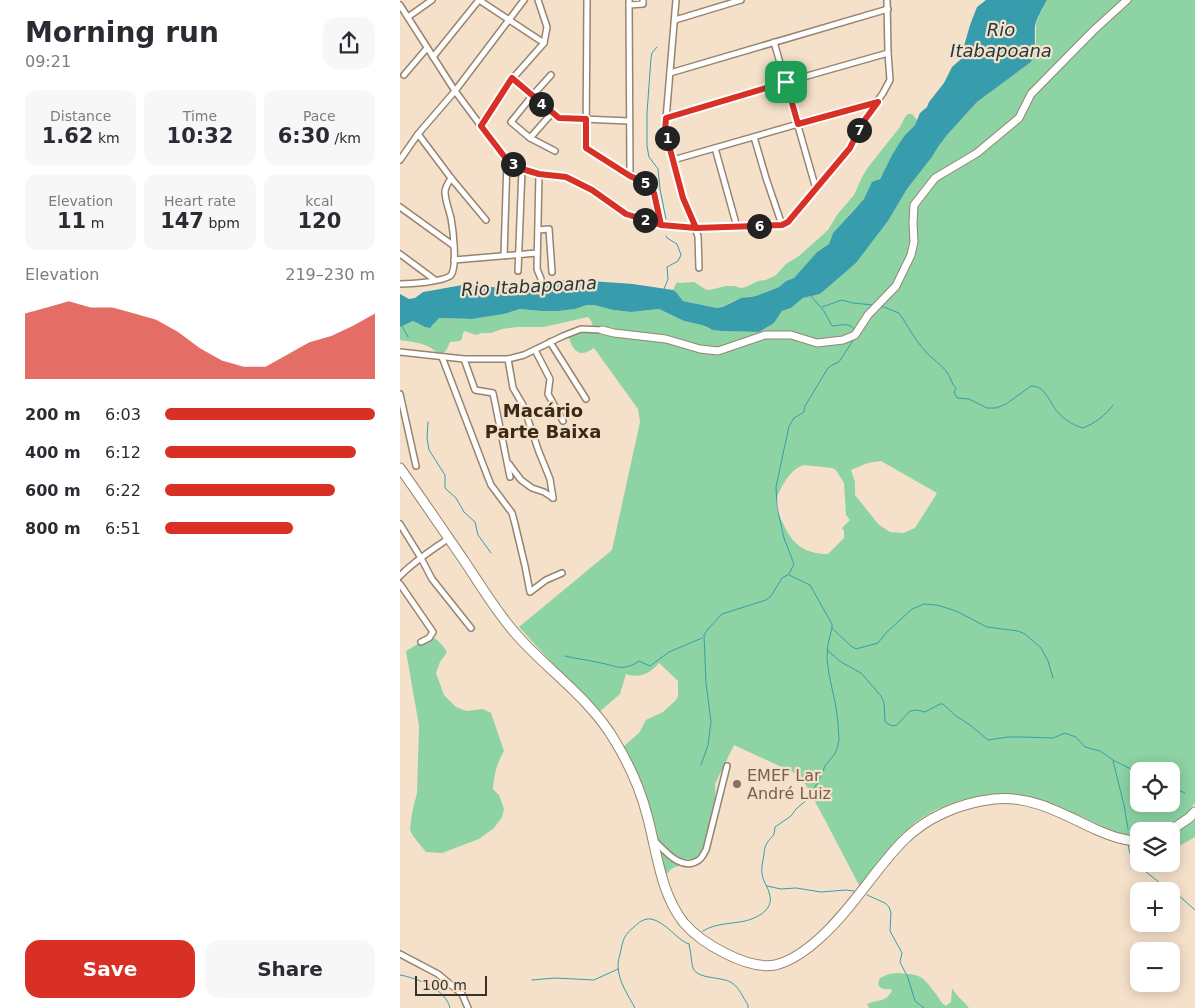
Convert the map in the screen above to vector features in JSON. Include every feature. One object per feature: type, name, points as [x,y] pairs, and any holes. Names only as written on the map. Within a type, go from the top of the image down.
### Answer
[{"type":"main road","points":[[400,468],[489,598],[516,634],[587,704],[612,736],[625,757],[638,786],[667,892],[677,913],[686,926],[717,950],[747,962],[765,966],[790,959],[811,946],[837,921],[903,841],[922,825],[939,815],[970,803],[1012,798],[1036,803],[1110,835],[1130,840]]},
{"type":"main road","points":[[1180,824],[1195,812]]},
{"type":"street","points":[[408,17],[432,0]]},
{"type":"street","points":[[433,57],[479,0],[544,42]]},
{"type":"street","points":[[400,160],[418,134],[455,91],[524,0]]},
{"type":"street","points":[[481,126],[512,78],[544,42],[547,27],[538,0]]},
{"type":"street","points":[[587,0],[586,148],[630,176],[650,185],[654,193],[661,225]]},
{"type":"street","points":[[630,176],[629,2],[643,4],[643,0]]},
{"type":"street","points":[[676,0],[665,131],[683,198],[698,236],[698,268]]},
{"type":"street","points":[[675,20],[741,0]]},
{"type":"street","points":[[400,5],[455,91],[507,160],[522,169],[539,174],[566,177],[592,190],[626,214],[661,225],[696,228],[782,225],[788,222],[850,148],[861,125],[878,102],[890,80],[887,0]]},
{"type":"street","points":[[400,352],[464,360],[508,359],[524,355],[581,329],[666,338],[700,349],[718,351],[765,335],[790,335],[817,343],[842,340],[854,335],[868,314],[896,286],[911,255],[914,242],[914,205],[935,178],[977,153],[1019,118],[1031,94],[1094,30],[1127,0]]},
{"type":"street","points":[[670,74],[888,9]]},
{"type":"street","points":[[774,42],[816,188]]},
{"type":"street","points":[[404,75],[427,48]]},
{"type":"street","points":[[666,118],[888,53]]},
{"type":"street","points":[[551,75],[511,122],[530,138],[555,151]]},
{"type":"street","points":[[512,78],[559,118],[629,121]]},
{"type":"street","points":[[673,160],[878,102]]},
{"type":"street","points":[[530,138],[552,113]]},
{"type":"street","points":[[418,134],[486,220]]},
{"type":"street","points":[[754,137],[782,225]]},
{"type":"street","points":[[715,148],[736,227]]},
{"type":"street","points":[[504,256],[507,160]]},
{"type":"street","points":[[518,270],[522,169]]},
{"type":"street","points":[[539,174],[537,269],[541,278]]},
{"type":"street","points":[[400,284],[419,284],[448,278],[452,274],[454,246],[452,222],[444,190],[451,178]]},
{"type":"street","points":[[400,207],[454,246]]},
{"type":"street","points":[[538,230],[549,229],[552,272]]},
{"type":"street","points":[[454,260],[537,252]]},
{"type":"street","points":[[400,254],[435,280]]},
{"type":"street","points":[[550,342],[586,399]]},
{"type":"street","points":[[535,350],[550,379],[548,394],[562,421]]},
{"type":"street","points":[[442,357],[491,485],[512,513],[524,558],[530,592],[546,580],[562,573]]},
{"type":"street","points":[[508,359],[513,388],[523,405],[550,479],[554,498],[532,488],[521,480],[508,464]]},
{"type":"street","points":[[464,360],[475,390],[493,393],[510,477]]},
{"type":"street","points":[[400,394],[416,466]]},
{"type":"street","points":[[400,524],[432,579],[472,628]]},
{"type":"street","points":[[400,576],[409,567],[449,538]]},
{"type":"street","points":[[400,584],[434,632],[421,642]]},
{"type":"street","points":[[653,839],[670,857],[680,862],[691,863],[700,860],[706,850],[727,766]]},
{"type":"street","points":[[400,954],[438,974],[462,994],[468,1008]]},
{"type":"green space","points":[[1047,0],[1195,0],[1195,803],[1183,818],[1177,822],[1130,822],[1130,836],[1119,834],[1054,804],[1032,798],[962,800],[935,810],[917,821],[901,835],[860,887],[801,776],[734,745],[715,784],[716,804],[703,857],[693,861],[685,860],[681,866],[677,866],[668,873],[665,873],[642,784],[623,747],[639,733],[646,720],[663,712],[676,700],[678,696],[678,681],[659,663],[652,670],[644,674],[636,676],[626,674],[620,694],[598,713],[519,627],[612,550],[640,422],[638,409],[594,348],[582,353],[576,351],[572,346],[568,334],[590,329],[592,322],[588,317],[544,327],[517,327],[476,335],[465,331],[460,341],[450,342],[443,353],[437,353],[425,345],[400,340],[400,327],[413,321],[421,325],[433,326],[439,318],[472,319],[504,314],[520,309],[559,311],[594,305],[631,312],[659,309],[684,321],[707,328],[722,331],[759,332],[774,323],[782,311],[791,308],[803,298],[820,294],[856,263],[888,221],[907,189],[947,135],[977,102],[1031,62],[1036,43],[1036,24]],"holes":[[[881,461],[937,493],[915,528],[903,533],[890,532],[879,525],[855,495],[855,482],[851,470],[868,463]],[[804,465],[832,468],[836,470],[844,483],[846,515],[850,520],[842,528],[844,538],[828,554],[812,552],[800,546],[790,537],[778,514],[777,497],[782,486],[797,468]]]},
{"type":"green space","points":[[908,114],[912,114],[917,120],[915,125],[900,142],[882,175],[861,203],[833,233],[829,244],[817,252],[794,278],[786,281],[779,287],[756,296],[738,299],[717,308],[683,301],[673,290],[677,282],[694,282],[709,290],[726,286],[741,288],[776,275],[786,264],[799,256],[828,230],[837,215],[854,195],[869,166]]},
{"type":"green space","points":[[431,636],[447,652],[440,662],[436,673],[444,695],[456,707],[466,711],[483,709],[491,713],[504,751],[496,769],[493,789],[499,795],[504,809],[502,817],[494,828],[479,839],[442,853],[426,852],[410,830],[417,793],[419,726],[406,651]]},
{"type":"green space","points":[[1195,821],[1195,837],[1180,845],[1180,829]]},
{"type":"green space","points":[[897,973],[916,975],[923,979],[946,1006],[951,1002],[952,988],[969,1008],[869,1008],[867,1004],[884,999],[892,991],[880,987],[878,984],[880,978]]},
{"type":"water","name":"Rio Itabapoana","points":[[986,0],[1047,0],[1035,26],[1035,48],[1031,62],[977,102],[947,135],[907,189],[888,221],[856,263],[820,294],[803,298],[791,308],[782,311],[774,323],[759,332],[713,330],[702,325],[684,321],[659,309],[631,312],[594,305],[559,311],[520,309],[504,314],[472,319],[439,318],[430,328],[413,321],[400,327],[400,294],[409,299],[415,298],[423,292],[468,284],[531,291],[555,282],[555,280],[633,284],[673,290],[683,301],[717,308],[741,298],[756,296],[779,287],[786,281],[794,278],[817,252],[829,244],[833,233],[864,199],[872,182],[880,179],[900,142],[915,125],[920,113],[927,107],[944,83],[952,67],[960,60],[977,7]]},
{"type":"waterway","points":[[657,47],[652,53],[651,58],[647,146],[649,157],[658,169],[666,219]]},
{"type":"waterway","points":[[664,289],[668,279],[667,267],[678,261],[681,255],[677,244],[666,236]]},
{"type":"waterway","points":[[810,295],[824,311],[832,326],[847,325],[855,330]]},
{"type":"waterway","points":[[822,307],[842,300],[873,305]]},
{"type":"waterway","points":[[881,306],[899,313],[928,355],[948,373],[956,388],[954,392],[957,398],[969,399],[987,408],[996,408],[1006,404],[1031,386],[1042,390],[1063,417],[1083,428],[1100,418],[1113,405]]},
{"type":"waterway","points":[[402,326],[408,337]]},
{"type":"waterway","points":[[701,765],[708,745],[711,722],[706,683],[704,635],[722,614],[766,600],[771,596],[782,578],[789,574],[794,564],[784,538],[777,507],[776,487],[789,426],[794,418],[804,412],[805,406],[828,368],[839,362],[854,339]]},
{"type":"waterway","points":[[428,422],[427,438],[429,450],[445,475],[445,488],[456,498],[464,512],[475,522],[478,535],[491,553]]},
{"type":"waterway","points":[[789,575],[810,585],[832,624],[832,628],[856,649],[878,643],[912,609],[924,604],[937,605],[956,611],[987,627],[1018,631],[1025,634],[1041,648],[1048,661],[1053,678]]},
{"type":"waterway","points":[[703,931],[718,925],[750,920],[767,909],[770,896],[762,872],[764,850],[773,835],[775,827],[791,816],[809,798],[825,766],[837,749],[839,740],[838,723],[827,659],[832,628]]},
{"type":"waterway","points":[[565,656],[620,667],[629,666],[639,661],[650,666],[669,652],[702,638]]},
{"type":"waterway","points":[[827,650],[841,662],[861,673],[881,696],[884,703],[885,721],[893,726],[897,725],[910,711],[925,712],[943,704],[988,740],[1008,737],[1053,738],[1065,733],[1076,737],[1085,747],[1100,751],[1130,768]]},
{"type":"waterway","points":[[1113,761],[1128,829]]},
{"type":"waterway","points":[[1180,791],[1185,793]]},
{"type":"waterway","points":[[1128,845],[1131,857],[1136,864],[1177,894],[1195,910]]},
{"type":"waterway","points":[[767,886],[821,892],[854,891]]},
{"type":"waterway","points":[[867,895],[885,903],[889,907],[891,913],[890,931],[902,953],[900,962],[908,978],[915,1001],[924,1008]]},
{"type":"waterway","points":[[635,1008],[624,988],[618,971],[618,961],[628,932],[641,921],[651,919],[661,923],[681,940],[689,944]]},
{"type":"waterway","points":[[689,944],[692,965],[696,972],[732,983],[741,993],[748,1008]]},
{"type":"waterway","points":[[532,980],[555,978],[594,980],[618,969]]},
{"type":"waterway","points":[[400,975],[422,982],[437,990],[443,995],[450,1008]]},
{"type":"place","name":"EMEF Lar André Luiz","points":[[737,784]]},
{"type":"district","name":"Macário Parte Baixa","points":[[543,420]]},
{"type":"route","points":[[786,82],[666,118],[665,131],[683,198],[696,228],[661,225],[626,214],[592,190],[566,177],[539,174],[522,169],[507,160],[481,126],[512,78],[559,118],[586,119],[586,148],[630,176],[650,185],[654,193],[661,225],[696,228],[782,225],[788,222],[850,148],[861,125],[878,102],[798,124],[786,82]]}]
